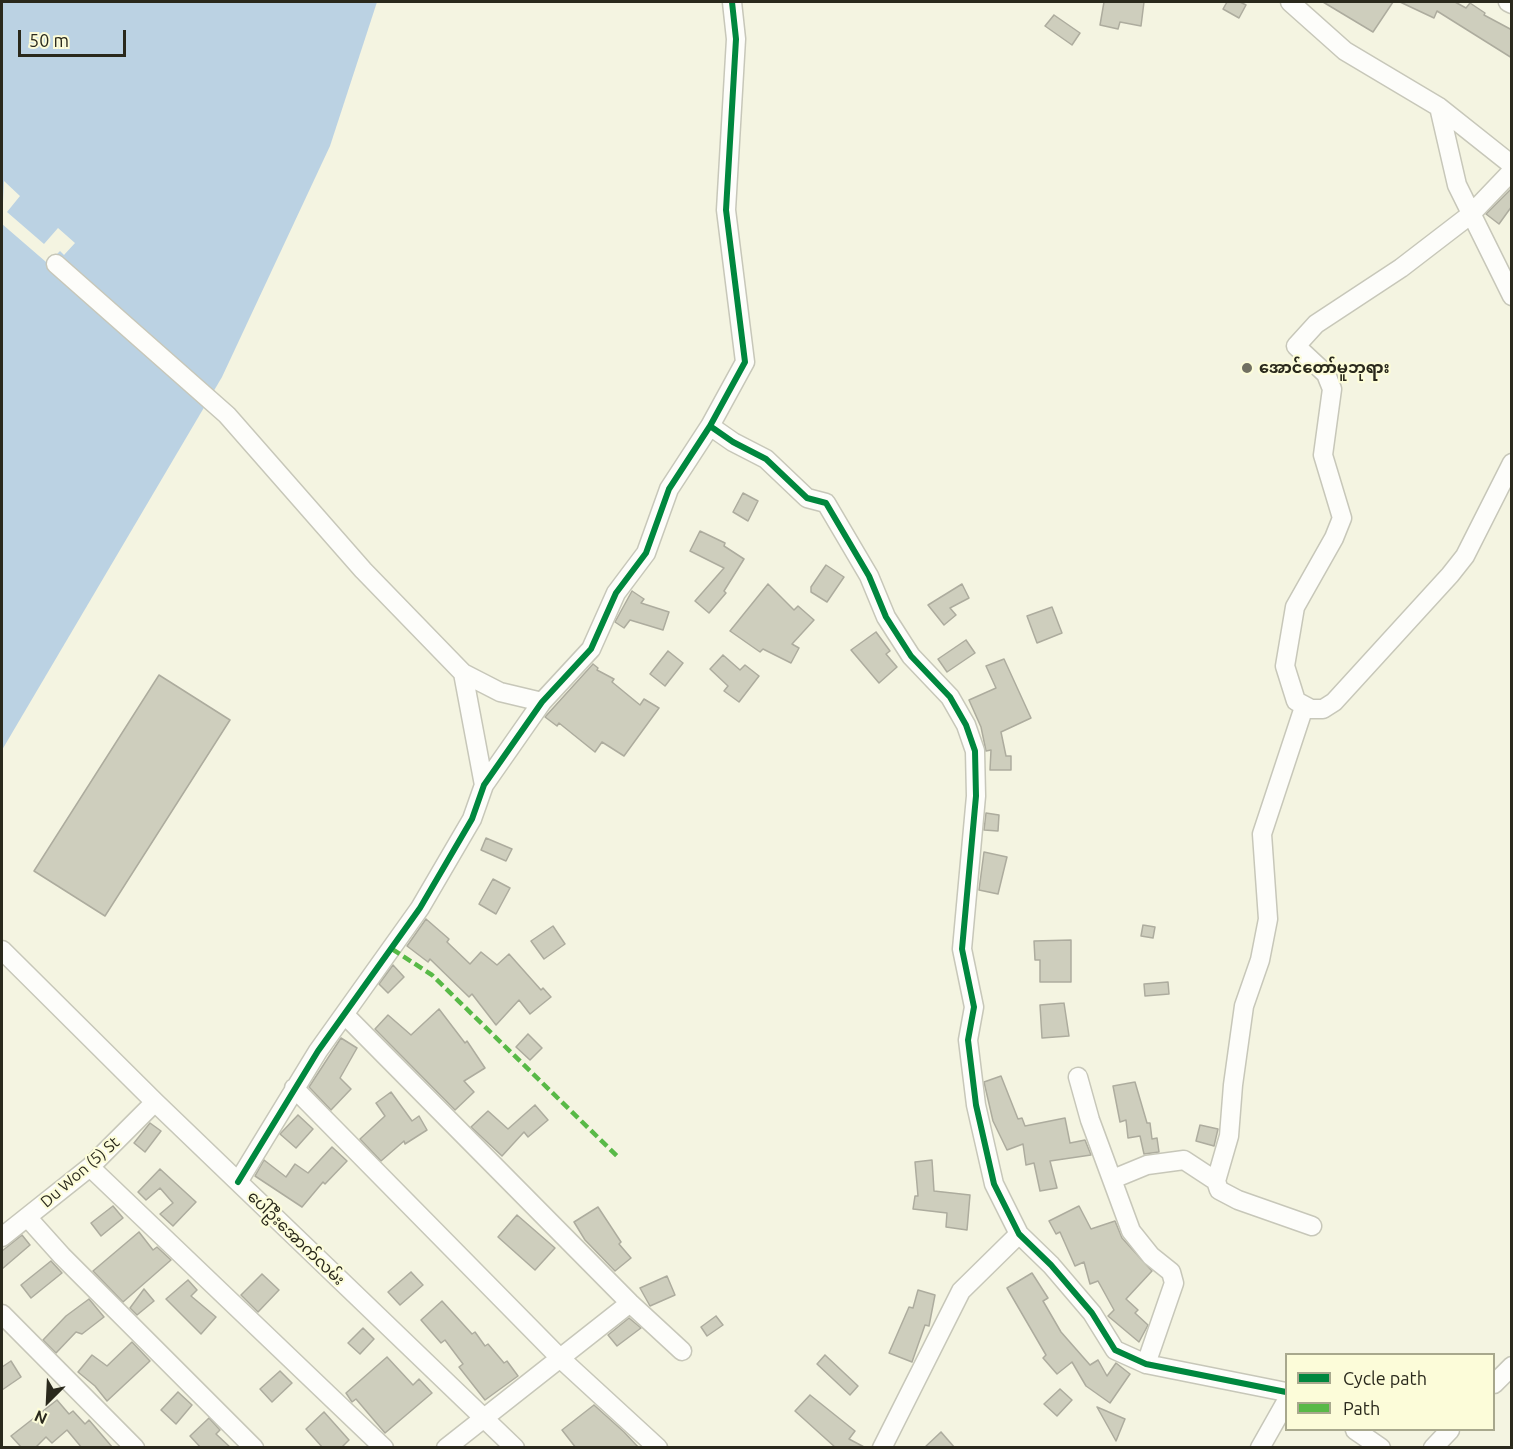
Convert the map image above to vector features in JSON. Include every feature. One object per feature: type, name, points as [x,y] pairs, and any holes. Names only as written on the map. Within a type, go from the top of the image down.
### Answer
[{"type":"street","points":[[238,1182],[294,1088],[420,908],[472,819],[484,785],[542,702],[591,649],[616,593],[646,553],[669,489],[710,426],[745,362],[726,210],[736,39],[732,2]]},
{"type":"street","points":[[1290,2],[1345,51],[1439,108],[1512,165]]},
{"type":"street","points":[[1439,108],[1457,185],[1512,296]]},
{"type":"street","points":[[1512,171],[1470,215],[1401,268],[1317,324],[1296,346],[1326,374],[1332,389],[1323,455],[1342,518],[1334,538],[1295,607],[1285,666],[1296,700],[1304,707],[1323,709],[1334,702],[1450,575],[1465,556],[1512,463]]},
{"type":"street","points":[[56,264],[227,415],[363,570],[463,673],[500,692],[542,702]]},
{"type":"street","points":[[710,426],[733,442],[766,459],[807,498],[826,503],[868,576],[886,617],[911,656],[950,697],[966,725],[975,751],[975,796],[962,949],[974,1007],[968,1040],[976,1105],[994,1184],[1019,1234],[1051,1265],[1092,1313],[1114,1350],[1146,1364],[1285,1392]]},
{"type":"street","points":[[463,673],[484,785]]},
{"type":"street","points":[[1216,1181],[1229,1136],[1233,1084],[1244,1006],[1260,960],[1268,919],[1262,834],[1304,707]]},
{"type":"street","name":"ပေါ်ဦးအောက်လမ်း","points":[[2,950],[155,1102],[515,1448]]},
{"type":"street","points":[[345,1015],[630,1303],[682,1351]]},
{"type":"street","points":[[1078,1077],[1090,1120],[1131,1231],[1151,1256],[1171,1272],[1174,1283],[1146,1364]]},
{"type":"street","points":[[294,1088],[560,1358],[658,1448]]},
{"type":"street","name":"Du Won (5) St","points":[[2,1237],[90,1167],[155,1102]]},
{"type":"street","points":[[1113,1179],[1148,1166],[1184,1160],[1216,1181],[1220,1190],[1238,1200],[1312,1226]]},
{"type":"street","points":[[90,1167],[384,1448]]},
{"type":"street","points":[[27,1217],[62,1256],[254,1448]]},
{"type":"street","points":[[891,1445],[961,1291],[1019,1234]]},
{"type":"street","points":[[446,1448],[630,1303]]},
{"type":"street","points":[[2,1314],[135,1448]]},
{"type":"street","points":[[1495,1383],[1512,1366]]},
{"type":"street","points":[[1260,1448],[1285,1405]]},
{"type":"street","points":[[1356,1431],[1381,1448]]},
{"type":"street","points":[[1433,1448],[1449,1431]]},
{"type":"water","points":[[2,2],[377,2],[330,146],[222,377],[2,750]]},
{"type":"pier","points":[[4,181],[20,196],[7,212],[44,244],[58,228],[75,243],[64,255],[60,251],[57,254],[62,258],[53,268],[2,224]]},
{"type":"building","points":[[1104,2],[1144,2],[1141,26],[1120,22],[1118,29],[1100,25]]},
{"type":"building","points":[[1227,2],[1240,2],[1246,5],[1239,18],[1223,9]]},
{"type":"building","points":[[1323,2],[1393,2],[1373,32]]},
{"type":"building","points":[[1400,2],[1455,2],[1466,8],[1470,3],[1485,13],[1484,15],[1512,30],[1512,58],[1437,11],[1434,18]]},
{"type":"building","points":[[1054,15],[1080,33],[1072,45],[1045,26]]},
{"type":"building","points":[[1512,188],[1512,206],[1499,224],[1486,214]]},
{"type":"building","points":[[743,493],[758,501],[748,521],[733,512]]},
{"type":"building","points":[[700,531],[725,543],[724,546],[744,559],[724,591],[726,593],[709,613],[695,601],[724,568],[690,551]]},
{"type":"building","points":[[826,565],[844,577],[827,602],[811,592],[811,587]]},
{"type":"building","points":[[768,584],[794,610],[798,606],[814,620],[792,644],[799,648],[791,663],[763,649],[760,652],[730,631]]},
{"type":"building","points":[[962,584],[969,598],[950,608],[956,615],[944,625],[928,605]]},
{"type":"building","points":[[632,591],[644,599],[641,603],[669,612],[663,630],[630,620],[624,628],[615,622]]},
{"type":"building","points":[[1052,607],[1062,633],[1037,643],[1027,616]]},
{"type":"building","points":[[876,632],[890,651],[886,654],[897,667],[879,683],[851,650]]},
{"type":"building","points":[[966,640],[975,653],[947,672],[938,659]]},
{"type":"building","points":[[668,651],[683,663],[665,686],[650,674]]},
{"type":"building","points":[[723,655],[740,670],[745,665],[759,676],[739,702],[724,691],[728,686],[710,669]]},
{"type":"building","points":[[1004,659],[1031,718],[1001,732],[1006,756],[1011,756],[1011,770],[990,770],[991,750],[986,751],[981,727],[969,700],[996,688],[986,666]]},
{"type":"building","points":[[593,664],[598,668],[597,670],[614,679],[612,682],[640,705],[644,699],[659,708],[624,756],[602,742],[595,752],[559,723],[557,726],[545,717]]},
{"type":"building","points":[[159,675],[230,720],[105,916],[34,871]]},
{"type":"building","points":[[986,813],[999,815],[998,831],[984,830]]},
{"type":"building","points":[[486,838],[512,849],[506,861],[481,850]]},
{"type":"building","points":[[984,852],[1007,857],[998,894],[979,890]]},
{"type":"building","points":[[493,879],[510,888],[496,914],[479,904]]},
{"type":"building","points":[[426,919],[449,939],[447,942],[470,964],[481,952],[497,965],[509,954],[541,990],[543,988],[551,997],[530,1014],[519,1000],[496,1025],[472,994],[469,997],[430,959],[428,962],[407,946]]},
{"type":"building","points":[[1143,925],[1155,927],[1153,938],[1141,936]]},
{"type":"building","points":[[553,926],[565,944],[544,959],[531,941]]},
{"type":"building","points":[[1071,940],[1071,982],[1040,982],[1040,960],[1035,960],[1034,941]]},
{"type":"building","points":[[393,965],[404,977],[388,993],[379,984]]},
{"type":"building","points":[[1168,982],[1169,994],[1145,996],[1144,984]]},
{"type":"building","points":[[1064,1003],[1069,1036],[1042,1038],[1040,1005]]},
{"type":"building","points":[[439,1009],[465,1043],[467,1041],[485,1068],[464,1081],[474,1092],[455,1110],[375,1029],[388,1015],[411,1035]]},
{"type":"building","points":[[528,1034],[542,1048],[530,1060],[516,1047]]},
{"type":"building","points":[[341,1038],[357,1048],[340,1078],[351,1089],[331,1110],[309,1087]]},
{"type":"building","points":[[1001,1076],[1018,1119],[1022,1118],[1025,1126],[1065,1118],[1070,1143],[1085,1140],[1091,1155],[1050,1161],[1057,1188],[1040,1191],[1034,1163],[1026,1165],[1023,1144],[1007,1150],[993,1121],[984,1082]]},
{"type":"building","points":[[1135,1082],[1147,1123],[1150,1123],[1152,1139],[1157,1138],[1159,1152],[1144,1154],[1140,1136],[1128,1138],[1126,1120],[1120,1122],[1113,1086]]},
{"type":"building","points":[[391,1092],[412,1121],[419,1116],[427,1130],[405,1144],[404,1141],[381,1161],[360,1139],[385,1116],[376,1103]]},
{"type":"building","points":[[535,1105],[548,1120],[528,1137],[524,1132],[502,1156],[471,1127],[488,1111],[508,1129]]},
{"type":"building","points":[[298,1115],[313,1129],[296,1148],[280,1134]]},
{"type":"building","points":[[150,1123],[161,1131],[145,1152],[134,1143]]},
{"type":"building","points":[[1200,1125],[1218,1129],[1214,1146],[1196,1141]]},
{"type":"building","points":[[332,1147],[347,1161],[325,1184],[323,1182],[302,1207],[255,1176],[264,1160],[286,1177],[295,1164],[308,1173]]},
{"type":"building","points":[[932,1160],[934,1191],[970,1195],[967,1230],[946,1227],[947,1213],[913,1209],[915,1196],[918,1196],[915,1162]]},
{"type":"building","points":[[160,1169],[196,1202],[173,1226],[160,1214],[173,1203],[160,1188],[146,1200],[138,1192]]},
{"type":"building","points":[[113,1206],[123,1218],[101,1236],[91,1223]]},
{"type":"building","points":[[1079,1206],[1091,1229],[1115,1221],[1122,1238],[1152,1271],[1126,1299],[1138,1310],[1135,1313],[1148,1325],[1139,1342],[1108,1316],[1114,1310],[1098,1281],[1090,1284],[1084,1262],[1075,1266],[1060,1232],[1056,1234],[1049,1221]]},
{"type":"building","points":[[598,1207],[621,1242],[619,1244],[631,1258],[615,1271],[585,1240],[574,1222]]},
{"type":"building","points":[[517,1215],[555,1248],[535,1270],[498,1237]]},
{"type":"building","points":[[139,1232],[153,1250],[157,1247],[171,1260],[123,1302],[93,1271]]},
{"type":"building","points":[[22,1235],[30,1245],[2,1269],[2,1251]]},
{"type":"building","points":[[51,1261],[62,1273],[31,1298],[21,1285]]},
{"type":"building","points":[[411,1272],[423,1285],[400,1305],[388,1292]]},
{"type":"building","points":[[1032,1273],[1048,1298],[1043,1301],[1061,1332],[1090,1365],[1098,1360],[1107,1376],[1116,1363],[1130,1374],[1110,1403],[1086,1386],[1072,1362],[1057,1374],[1043,1358],[1046,1355],[1007,1288]]},
{"type":"building","points":[[262,1274],[279,1290],[258,1312],[241,1295]]},
{"type":"building","points":[[667,1276],[675,1295],[650,1306],[640,1288]]},
{"type":"building","points":[[188,1280],[197,1290],[191,1296],[216,1317],[201,1334],[166,1299]]},
{"type":"building","points":[[144,1289],[154,1301],[137,1315],[130,1308]]},
{"type":"building","points":[[918,1290],[935,1295],[929,1326],[925,1325],[912,1362],[889,1353],[909,1307],[913,1308]]},
{"type":"building","points":[[89,1299],[104,1317],[82,1334],[76,1332],[56,1353],[43,1340],[66,1316]]},
{"type":"building","points":[[442,1301],[472,1334],[475,1332],[485,1346],[488,1344],[504,1363],[507,1361],[518,1376],[485,1400],[459,1367],[463,1364],[445,1340],[441,1343],[421,1320]]},
{"type":"building","points":[[716,1316],[723,1325],[707,1336],[701,1327]]},
{"type":"building","points":[[629,1318],[641,1328],[617,1346],[608,1335]]},
{"type":"building","points":[[363,1328],[374,1339],[360,1354],[348,1343]]},
{"type":"building","points":[[132,1342],[150,1361],[107,1401],[95,1386],[78,1372],[92,1355],[107,1366]]},
{"type":"building","points":[[825,1355],[858,1386],[850,1395],[817,1364]]},
{"type":"building","points":[[387,1357],[413,1385],[419,1379],[432,1393],[385,1433],[356,1399],[352,1402],[346,1393]]},
{"type":"building","points":[[11,1361],[21,1377],[2,1390],[2,1367]]},
{"type":"building","points":[[280,1371],[292,1383],[272,1402],[260,1389]]},
{"type":"building","points":[[1060,1389],[1072,1400],[1057,1416],[1044,1404]]},
{"type":"building","points":[[178,1392],[192,1405],[176,1424],[161,1410]]},
{"type":"building","points":[[810,1395],[855,1431],[849,1439],[866,1448],[836,1448],[795,1411]]},
{"type":"building","points":[[57,1400],[69,1414],[73,1411],[85,1424],[89,1420],[113,1448],[82,1448],[67,1430],[52,1443],[46,1437],[35,1448],[22,1448],[11,1436]]},
{"type":"building","points":[[594,1405],[639,1448],[576,1448],[562,1430]]},
{"type":"building","points":[[1097,1407],[1125,1419],[1116,1441]]},
{"type":"building","points":[[324,1412],[349,1440],[341,1448],[323,1448],[306,1429]]},
{"type":"building","points":[[209,1418],[220,1430],[216,1434],[231,1448],[201,1448],[190,1436]]},
{"type":"building","points":[[941,1432],[955,1448],[924,1448]]},
{"type":"marked path","points":[[392,949],[432,975],[617,1156]]},
{"type":"cycle path","points":[[732,2],[736,39],[726,210],[745,362],[710,426],[733,442],[766,459],[807,498],[826,503],[869,576],[886,617],[911,656],[950,697],[966,725],[975,751],[976,796],[962,949],[974,1007],[968,1040],[976,1105],[994,1184],[1019,1234],[1051,1265],[1092,1313],[1115,1350],[1146,1364],[1285,1392]]},
{"type":"cycle path","points":[[238,1182],[318,1051],[420,908],[472,819],[484,785],[542,702],[591,649],[616,593],[646,553],[669,489],[710,426]]},
{"type":"place","name":"အောင်တော်မူဘုရား","points":[[1247,368]]}]
